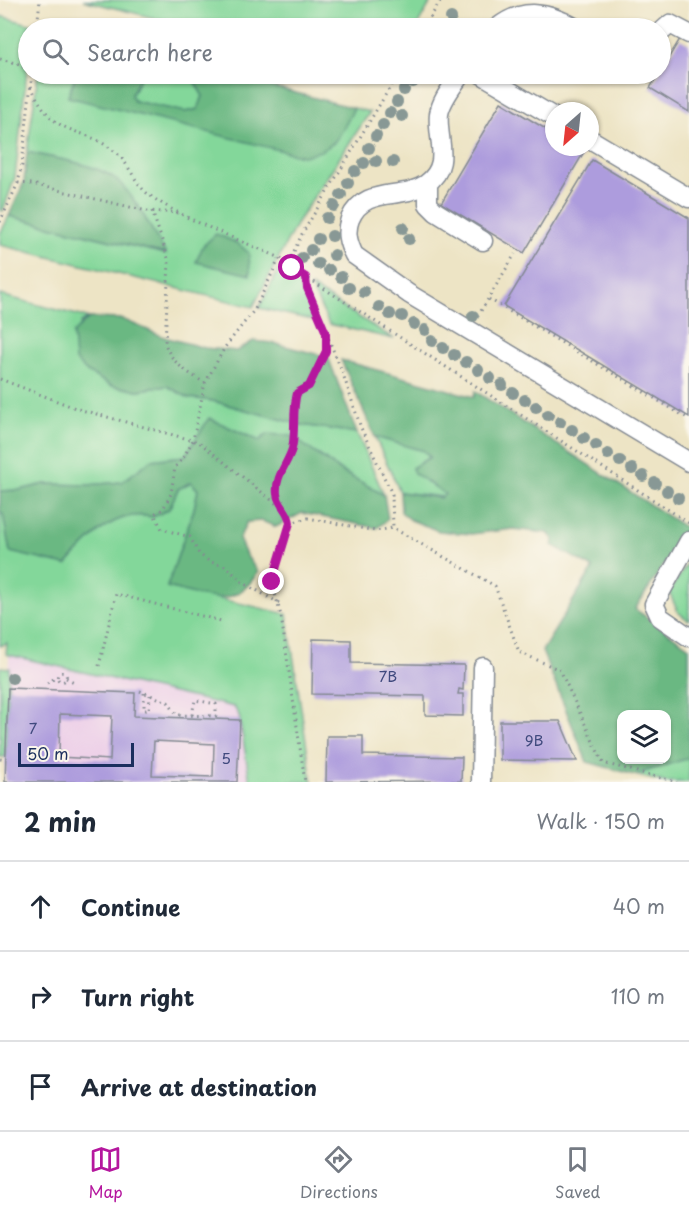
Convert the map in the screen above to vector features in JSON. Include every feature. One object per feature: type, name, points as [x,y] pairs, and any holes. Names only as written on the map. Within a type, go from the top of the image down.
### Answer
[{"type":"street","points":[[513,18],[519,14],[533,12],[554,18]]},
{"type":"street","points":[[671,25],[689,34]]},
{"type":"street","points":[[456,84],[439,114],[443,153],[439,166],[428,183],[411,191],[369,198],[356,209],[348,222],[350,246],[359,260],[409,294],[689,462]]},
{"type":"street","points":[[498,84],[545,112]]},
{"type":"street","points":[[599,144],[689,198]]},
{"type":"street","points":[[428,183],[429,204],[436,212],[483,241]]},
{"type":"street","points":[[689,541],[654,604],[660,617],[689,637]]},
{"type":"street","points":[[482,782],[483,667]]},
{"type":"path","points":[[37,18],[40,0]]},
{"type":"path","points":[[430,18],[441,0]]},
{"type":"path","points":[[0,60],[18,64]]},
{"type":"path","points":[[289,262],[302,234],[392,84]]},
{"type":"path","points":[[0,222],[18,183],[31,86]]},
{"type":"path","points":[[31,86],[47,114],[62,129],[115,152],[149,195],[183,214],[289,262],[292,268],[689,523]]},
{"type":"path","points":[[18,183],[32,184],[152,212],[183,214]]},
{"type":"path","points":[[152,212],[169,261],[165,343],[168,355],[185,371],[205,383]]},
{"type":"path","points":[[279,603],[242,582],[226,566],[210,562],[199,554],[190,537],[162,529],[156,522],[154,514],[163,509],[171,494],[175,467],[182,460],[193,440],[205,383],[225,347],[255,309],[280,257]]},
{"type":"path","points":[[306,277],[307,288],[361,428],[392,494],[393,528]]},
{"type":"path","points":[[489,299],[689,419]]},
{"type":"path","points":[[282,507],[277,496],[276,481],[292,449],[297,393],[309,386],[317,370],[326,351],[326,333]]},
{"type":"path","points":[[0,379],[78,409],[199,442],[289,514],[290,523],[272,582],[279,603],[305,782]]},
{"type":"path","points":[[290,523],[308,518],[376,531],[393,528],[495,586],[519,652],[560,670],[603,763],[677,782]]},
{"type":"path","points":[[99,666],[116,594],[221,621]]},
{"type":"path","points":[[47,683],[57,677],[62,681],[66,678],[74,682]]},
{"type":"path","points":[[140,691],[168,702],[177,715],[216,716],[216,704],[195,700],[192,715]]},
{"type":"path","points":[[144,693],[144,710],[149,710],[150,695]]},
{"type":"path","points":[[0,759],[6,760]]},
{"type":"shaded area","points":[[9,655],[234,707],[239,715],[250,782],[5,782]]},
{"type":"green space","points":[[83,0],[432,0],[422,18],[154,18]]},
{"type":"green space","points":[[0,16],[18,21],[18,84],[25,84],[15,177],[3,211],[0,210]]},
{"type":"green space","points":[[37,84],[73,84],[68,97],[333,144],[354,108],[370,112],[298,221],[253,307],[0,245],[0,234],[9,216],[165,254],[134,201],[112,177],[82,164],[27,152]]},
{"type":"green space","points":[[73,84],[137,84],[131,95],[134,101],[185,112],[198,109],[203,96],[196,84],[262,84],[354,108],[340,134],[330,146],[303,156],[68,97]]},
{"type":"green space","points":[[137,84],[196,84],[203,96],[198,109],[185,112],[134,101],[131,96]]},
{"type":"green space","points":[[27,152],[82,164],[113,177],[135,201],[166,254],[9,216],[24,182]]},
{"type":"green space","points":[[216,234],[237,243],[249,253],[250,275],[196,262],[203,246]]},
{"type":"green space","points":[[281,265],[298,278],[316,321],[259,308]]},
{"type":"green space","points":[[311,287],[394,339],[329,324]]},
{"type":"green space","points":[[0,295],[89,318],[81,323],[75,359],[87,372],[112,386],[138,390],[167,386],[189,398],[213,401],[302,425],[357,433],[384,495],[341,471],[318,454],[260,441],[209,419],[185,456],[151,460],[122,482],[88,485],[45,484],[20,490],[0,491]]},
{"type":"green space","points":[[89,318],[122,319],[164,337],[205,348],[237,351],[253,341],[273,343],[328,357],[357,433],[302,425],[213,401],[189,398],[167,386],[138,390],[112,386],[87,372],[75,360],[73,333]]},
{"type":"green space","points":[[341,360],[474,397],[475,391],[683,526],[686,531],[635,609],[689,647],[689,758],[671,764],[671,710],[617,710],[617,764],[670,764],[634,775],[587,762],[542,651],[593,568],[552,545],[554,540],[548,533],[513,529],[471,534],[439,531],[411,520],[401,512],[400,492],[440,498],[445,494],[414,473],[412,468],[430,457],[424,451],[375,437]]},
{"type":"green space","points":[[209,418],[259,441],[267,434],[291,436],[341,471],[384,495],[388,519],[377,528],[302,513],[276,527],[262,521],[247,522],[239,539],[246,555],[258,572],[239,592],[229,597],[218,598],[167,587],[194,509],[198,490],[191,482],[178,489],[169,509],[153,517],[139,515],[115,521],[94,536],[66,565],[10,552],[3,514],[0,513],[0,491],[20,490],[45,484],[88,485],[122,482],[151,460],[185,456]]},
{"type":"green space","points":[[375,437],[424,451],[430,457],[412,468],[427,483],[444,491],[444,497],[400,492]]},
{"type":"green space","points":[[191,482],[198,490],[194,509],[167,587],[287,614],[312,782],[250,782],[239,715],[234,707],[9,655],[6,654],[7,643],[0,646],[0,513],[3,513],[10,552],[66,565],[94,536],[115,521],[139,515],[153,517],[169,509],[178,489]]},
{"type":"green space","points":[[689,561],[688,620],[678,612],[669,592]]},
{"type":"green space","points":[[0,667],[9,668],[5,757],[0,757]]},
{"type":"green space","points":[[689,758],[689,782],[664,782],[634,775],[671,764]]},
{"type":"building","points":[[680,39],[689,44],[689,112],[650,88],[652,84],[671,84],[671,54]]},
{"type":"building","points":[[501,102],[545,129],[545,156],[582,156],[524,253],[441,203]]},
{"type":"building","points":[[592,160],[689,218],[689,417],[504,306]]},
{"type":"building","points":[[313,639],[351,640],[351,663],[464,665],[463,690],[459,689],[458,694],[463,694],[463,716],[425,715],[425,696],[312,694]]},
{"type":"building","points":[[8,688],[135,693],[134,716],[240,720],[237,782],[5,782]],"holes":[[[60,714],[112,716],[110,760],[59,757]],[[154,741],[214,744],[213,777],[152,775]]]},
{"type":"building","points":[[500,721],[560,721],[577,761],[500,760]]},
{"type":"building","points":[[327,736],[363,736],[363,755],[462,757],[461,781],[326,782]]},
{"type":"route","points":[[272,582],[290,523],[289,514],[282,507],[277,496],[276,481],[292,449],[297,393],[309,386],[326,351],[326,333],[307,288],[306,277],[292,268]]}]
